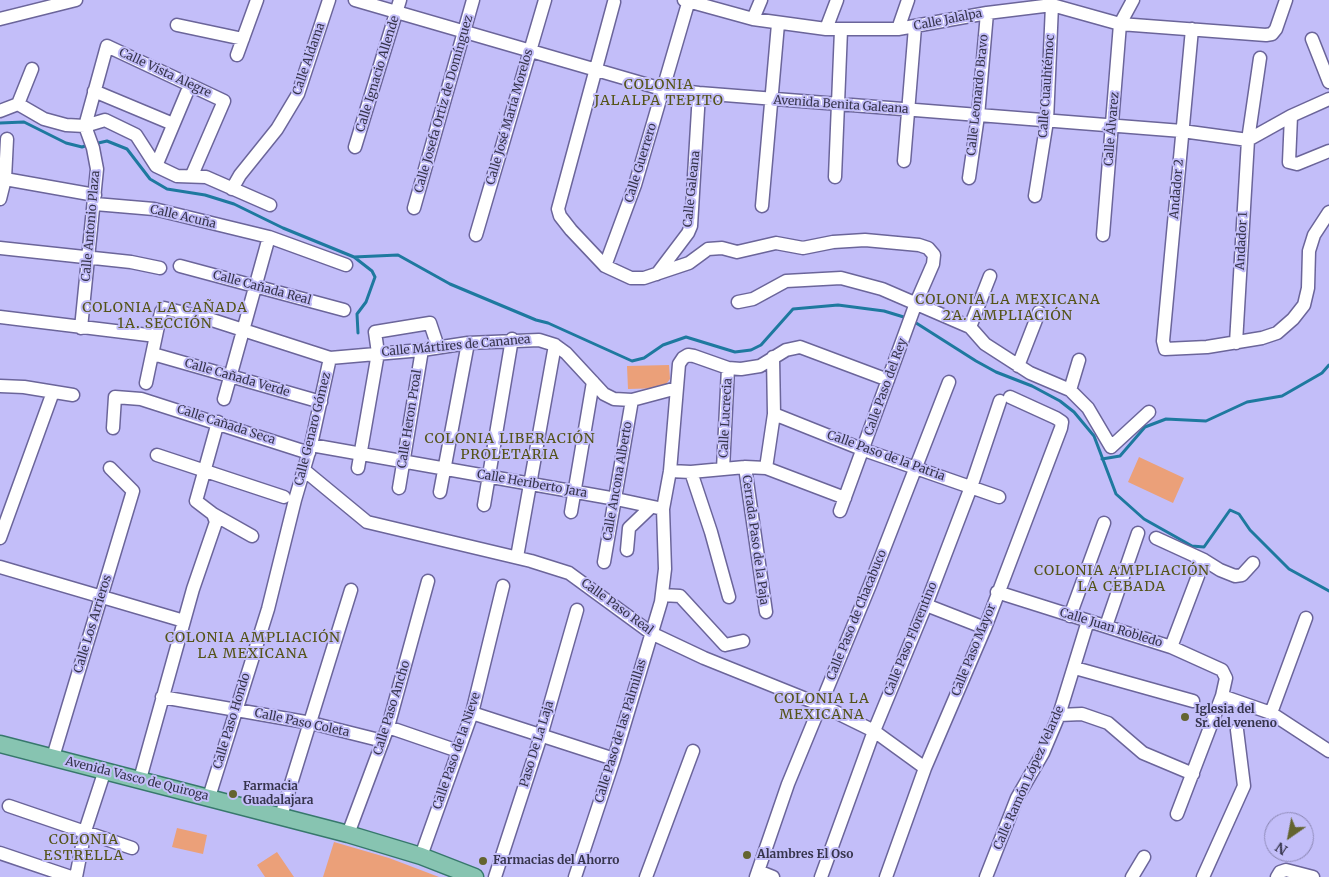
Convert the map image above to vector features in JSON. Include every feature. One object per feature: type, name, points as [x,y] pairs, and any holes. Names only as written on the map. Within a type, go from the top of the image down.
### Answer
[{"type":"main road","name":"Avenida Vasco de Quiroga","points":[[0,744],[348,834],[421,856],[475,877]]},
{"type":"street","points":[[0,18],[76,0]]},
{"type":"street","points":[[238,55],[257,0]]},
{"type":"street","name":"Calle Aldama","points":[[232,189],[240,175],[277,129],[298,94],[329,0]]},
{"type":"street","name":"Avenida Benita Galeana","points":[[355,0],[399,6],[464,32],[662,89],[771,100],[1182,131],[1248,140]]},
{"type":"street","name":"Calle Josefa Ortiz de Domínguez","points":[[414,208],[474,0]]},
{"type":"street","name":"Calle José María Morelos","points":[[476,235],[545,0]]},
{"type":"street","name":"Calle Jalalpa","points":[[687,0],[778,24],[841,30],[898,30],[983,9],[1052,5],[1120,24],[1266,35],[1272,34],[1286,0]]},
{"type":"street","name":"Calle Guerrero","points":[[606,266],[635,186],[687,0]]},
{"type":"street","points":[[754,19],[761,0]]},
{"type":"street","points":[[826,29],[837,0]]},
{"type":"street","points":[[898,30],[908,0]]},
{"type":"street","points":[[1120,24],[1134,0]]},
{"type":"street","points":[[614,2],[558,209],[560,216],[606,266],[632,278],[656,275]]},
{"type":"street","name":"Calle Cuauhtémoc","points":[[1035,196],[1047,121],[1052,5]]},
{"type":"street","name":"Calle Ignacio Allende","points":[[354,147],[399,6]]},
{"type":"street","name":"Calle Leonardo Bravo","points":[[969,178],[978,116],[983,9]]},
{"type":"street","points":[[762,206],[778,24]]},
{"type":"street","name":"Calle Álvarez","points":[[1103,234],[1120,24]]},
{"type":"street","points":[[177,25],[243,39]]},
{"type":"street","points":[[904,161],[915,27]]},
{"type":"street","name":"Andador 2","points":[[1192,29],[1163,341],[1166,349],[1236,343]]},
{"type":"street","points":[[835,176],[841,30]]},
{"type":"street","points":[[1312,38],[1329,82]]},
{"type":"street","name":"Calle Vista Alegre","points":[[85,126],[108,46],[224,101],[192,175]]},
{"type":"street","name":"Andador 1","points":[[1236,343],[1248,140],[1260,58]]},
{"type":"street","points":[[0,111],[18,104],[32,69]]},
{"type":"street","points":[[156,166],[190,85]]},
{"type":"street","points":[[94,91],[173,124]]},
{"type":"street","name":"Calle Galeana","points":[[656,275],[690,226],[700,93]]},
{"type":"street","points":[[1248,140],[1291,116],[1329,99]]},
{"type":"street","points":[[18,104],[44,119],[66,125],[85,126],[105,120],[136,135],[156,166],[177,176],[192,175],[206,178],[270,205]]},
{"type":"street","points":[[1291,116],[1289,162],[1297,164],[1329,151]]},
{"type":"street","name":"Calle Antonio Plaza","points":[[81,328],[90,258],[97,166],[85,126]]},
{"type":"street","points":[[0,199],[6,180],[7,139]]},
{"type":"street","name":"Calle Acuña","points":[[6,180],[95,200],[154,209],[269,237],[346,265]]},
{"type":"street","points":[[1236,343],[1277,333],[1293,319],[1304,305],[1308,288],[1309,251],[1314,234],[1329,212]]},
{"type":"street","points":[[224,400],[245,330],[269,237]]},
{"type":"street","name":"Calle Paso del Rey","points":[[656,275],[689,262],[708,249],[722,248],[737,252],[776,243],[803,248],[865,240],[919,245],[928,248],[934,255],[934,264],[915,306],[864,450],[840,511]]},
{"type":"street","points":[[0,248],[160,268]]},
{"type":"street","name":"Calle Cañada Real","points":[[180,266],[257,285],[344,310]]},
{"type":"street","points":[[970,327],[990,276]]},
{"type":"street","points":[[738,302],[753,299],[786,281],[841,278],[882,289],[915,306],[970,327],[985,344],[1018,366],[1070,390],[1088,408],[1111,447],[1148,412]]},
{"type":"street","points":[[146,383],[161,312],[164,308],[245,330],[330,358]]},
{"type":"street","points":[[1018,366],[1039,312]]},
{"type":"street","points":[[0,317],[156,336]]},
{"type":"street","points":[[358,468],[362,454],[378,353],[375,332],[430,323],[438,347]]},
{"type":"street","points":[[484,505],[512,340]]},
{"type":"street","name":"Calle Mártires de Cananea","points":[[330,358],[512,340],[539,340],[556,345]]},
{"type":"street","points":[[440,492],[468,343]]},
{"type":"street","points":[[517,557],[556,345],[593,382],[614,399],[632,400],[677,388]]},
{"type":"street","points":[[728,368],[760,366],[786,350],[800,347],[888,380]]},
{"type":"street","name":"Calle Heron Proal","points":[[399,488],[422,350]]},
{"type":"street","name":"Calle Cañada Verde","points":[[153,354],[321,402]]},
{"type":"street","name":"Calle Paso de las Palmillas","points":[[575,877],[614,759],[662,595],[665,569],[657,508],[670,471],[679,364],[688,355],[728,368]]},
{"type":"street","points":[[766,468],[774,414],[773,357]]},
{"type":"street","name":"Calle Genaro Gómez","points":[[289,498],[304,470],[330,358]]},
{"type":"street","points":[[1070,390],[1079,360]]},
{"type":"street","name":"Calle Lucrecia","points":[[723,469],[728,368]]},
{"type":"street","points":[[571,512],[593,382]]},
{"type":"street","name":"Calle Paso de Chacabuco","points":[[757,874],[788,784],[870,585],[949,382]]},
{"type":"street","points":[[0,386],[24,386],[73,395]]},
{"type":"street","points":[[0,538],[53,392]]},
{"type":"street","name":"Calle Cañada Seca","points":[[113,428],[116,396],[141,399],[310,449]]},
{"type":"street","name":"Calle Paso Florentino","points":[[821,877],[874,731],[926,605],[1005,399],[1062,422]]},
{"type":"street","name":"Calle Ancona Alberto","points":[[604,562],[632,400]]},
{"type":"street","name":"Calle Paso de la Patria","points":[[774,414],[864,450],[998,497]]},
{"type":"street","points":[[218,422],[196,501],[213,514],[252,536]]},
{"type":"street","name":"Calle Paso Mayor","points":[[886,877],[925,768],[985,628],[1062,422]]},
{"type":"street","name":"Calle Heriberto Jara","points":[[310,449],[403,460],[657,508]]},
{"type":"street","points":[[157,455],[205,469],[289,498]]},
{"type":"street","points":[[670,471],[691,472],[745,467],[766,468],[845,498]]},
{"type":"street","name":"Cerrada Paso de la Paja","points":[[745,467],[766,612]]},
{"type":"street","name":"Calle Los Arrieros","points":[[53,758],[133,491],[110,468]]},
{"type":"street","name":"Calle Paso Real","points":[[304,470],[367,522],[517,557],[569,573],[651,633],[704,658],[821,704],[874,731],[925,768]]},
{"type":"street","points":[[691,472],[730,598]]},
{"type":"street","name":"Calle Paso Hondo","points":[[209,797],[235,709],[268,609],[289,498]]},
{"type":"street","points":[[627,550],[629,528],[657,508]]},
{"type":"street","points":[[140,779],[184,621],[216,522],[213,514]]},
{"type":"street","points":[[1070,616],[1104,523]]},
{"type":"street","points":[[1106,626],[1138,534]]},
{"type":"street","points":[[1156,538],[1236,576],[1242,575],[1253,563]]},
{"type":"street","points":[[1171,647],[1204,560]]},
{"type":"street","points":[[0,567],[184,621]]},
{"type":"street","name":"Calle Paso Ancho","points":[[348,834],[388,727],[428,580]]},
{"type":"street","name":"Calle Paso de la Nieve","points":[[421,856],[472,713],[503,586]]},
{"type":"street","points":[[281,816],[351,590]]},
{"type":"street","name":"Calle Juan Robledo","points":[[997,592],[1171,647],[1222,670],[1226,678],[1222,696]]},
{"type":"street","points":[[662,595],[680,596],[725,645],[743,641]]},
{"type":"street","points":[[926,605],[985,628]]},
{"type":"street","name":"Paso De La Laja","points":[[495,877],[541,736],[576,610]]},
{"type":"street","points":[[1271,713],[1306,618]]},
{"type":"street","name":"Calle Ramón López Velarde","points":[[986,877],[1017,798],[1043,753],[1059,714],[1088,622]]},
{"type":"street","points":[[1075,668],[1193,701]]},
{"type":"street","points":[[1177,814],[1222,696],[1271,713],[1329,750]]},
{"type":"street","name":"Calle Paso Coleta","points":[[162,697],[311,723],[383,742]]},
{"type":"street","points":[[472,713],[614,759]]},
{"type":"street","points":[[1059,714],[1082,714],[1108,723],[1143,753],[1193,774]]},
{"type":"street","points":[[388,727],[458,751]]},
{"type":"street","points":[[1203,877],[1244,786],[1237,730]]},
{"type":"street","points":[[646,877],[693,751]]},
{"type":"street","points":[[76,877],[85,831],[105,770]]},
{"type":"street","points":[[9,806],[132,848]]},
{"type":"street","points":[[0,853],[71,877]]},
{"type":"street","points":[[1132,877],[1144,857]]},
{"type":"street","points":[[1278,874],[1286,870],[1313,877]]},
{"type":"street","points":[[757,874],[773,877]]},
{"type":"shaded area","points":[[669,365],[670,379],[663,388],[628,389],[627,366]]},
{"type":"shaded area","points":[[1139,457],[1184,478],[1173,503],[1128,482]]},
{"type":"shaded area","points":[[177,828],[207,835],[203,854],[172,847]]},
{"type":"shaded area","points":[[334,842],[389,858],[439,877],[323,877]]},
{"type":"shaded area","points":[[277,852],[294,877],[265,877],[257,865]]},
{"type":"waterway","points":[[0,123],[24,122],[66,143],[82,147],[88,145]]},
{"type":"waterway","points":[[94,144],[107,141],[127,149],[150,179],[167,189],[205,195],[234,204],[283,228],[354,257],[398,255],[450,284],[536,320],[548,323],[632,361],[644,358],[663,345],[686,337],[735,352],[751,350],[761,345],[793,309],[838,305],[884,311],[907,318]]},
{"type":"waterway","points":[[354,257],[372,271],[375,277],[366,302],[357,314],[358,333]]},
{"type":"waterway","points":[[913,321],[976,361],[996,372],[1032,386],[1060,401],[1074,412],[1094,436],[1116,494],[1144,519],[1192,546],[1204,547],[1230,510],[1239,514],[1250,530],[1289,569],[1329,591]]},
{"type":"waterway","points":[[1102,459],[1120,456],[1145,427],[1166,419],[1206,421],[1247,402],[1282,396],[1322,373],[1329,365]]},
{"type":"place","name":"Iglesia del Sr. del veneno","points":[[1185,717]]},
{"type":"place","name":"Farmacia Guadalajara","points":[[233,794]]},
{"type":"place","name":"Alambres El Oso","points":[[747,855]]},
{"type":"place","name":"Farmacias del Ahorro","points":[[483,861]]},
{"type":"district","name":"COLONIA JALALPA TEPITO","points":[[659,94]]},
{"type":"district","name":"COLONIA LA MEXICANA 2A. AMPLIACIÓN","points":[[1008,308]]},
{"type":"district","name":"COLONIA LA CAÑADA 1A. SECCIÓN","points":[[165,316]]},
{"type":"district","name":"COLONIA LIBERACIÓN PROLETARIA","points":[[510,448]]},
{"type":"district","name":"COLONIA AMPLIACIÓN LA CEBADA","points":[[1122,580]]},
{"type":"district","name":"COLONIA AMPLIACIÓN LA MEXICANA","points":[[253,646]]},
{"type":"district","name":"COLONIA LA MEXICANA","points":[[822,708]]},
{"type":"district","name":"COLONIA ESTRELLA","points":[[84,848]]}]
